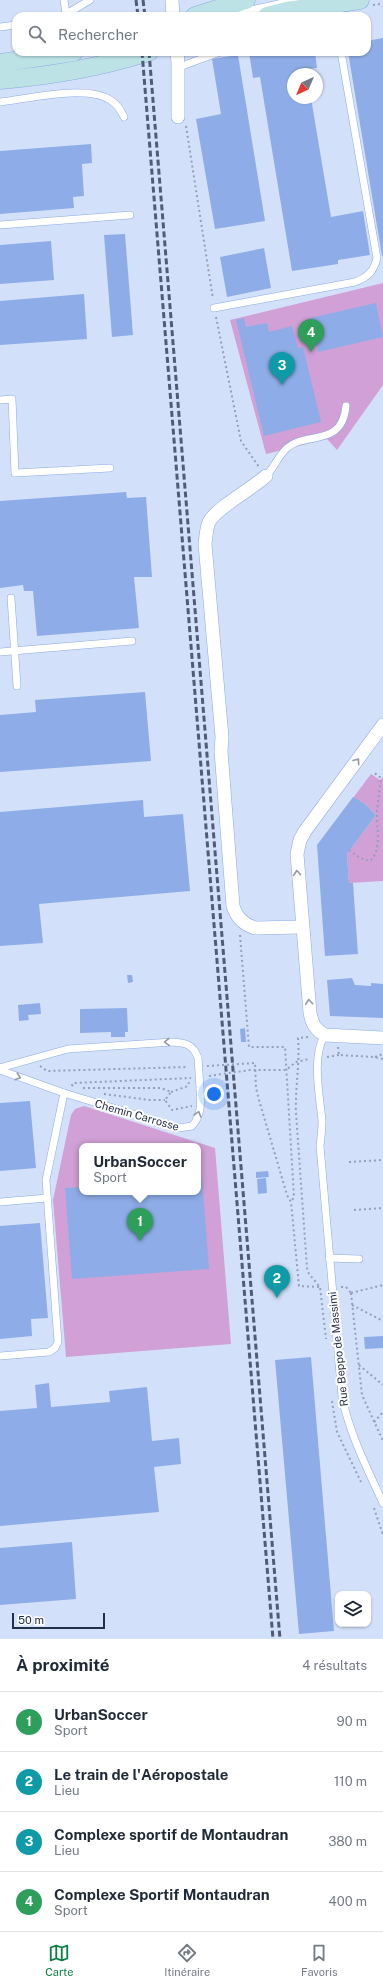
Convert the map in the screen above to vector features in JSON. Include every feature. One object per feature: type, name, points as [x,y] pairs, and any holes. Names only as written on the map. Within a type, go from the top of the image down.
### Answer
[{"type":"street","points":[[172,0],[173,12]]},
{"type":"street","points":[[208,12],[246,0]]},
{"type":"street","points":[[283,12],[360,0]]},
{"type":"street","points":[[0,63],[47,56]]},
{"type":"street","points":[[0,80],[68,72],[117,62],[136,56]]},
{"type":"street","points":[[178,61],[178,117]]},
{"type":"street","points":[[266,476],[246,493],[215,514],[206,531],[205,544],[222,730],[221,751],[233,906],[235,912],[243,922],[255,928],[302,927]]},
{"type":"street","points":[[383,725],[300,840],[297,863],[312,1021],[319,1032],[330,1035],[383,1038]]},
{"type":"lane","points":[[64,0],[64,12]]},
{"type":"lane","points":[[69,12],[90,0]]},
{"type":"lane","points":[[244,12],[296,0]]},
{"type":"lane","points":[[0,27],[12,26]]},
{"type":"lane","points":[[0,74],[66,65],[106,56]]},
{"type":"lane","points":[[68,72],[111,56]]},
{"type":"lane","points":[[178,61],[201,56]]},
{"type":"lane","points":[[214,308],[355,282],[364,279],[372,272],[377,258],[341,56]]},
{"type":"lane","points":[[0,102],[77,93],[91,94],[112,101],[119,107],[124,117]]},
{"type":"lane","points":[[0,225],[130,215]]},
{"type":"lane","points":[[0,400],[12,399],[15,473],[110,468]]},
{"type":"lane","points":[[266,476],[287,448],[294,444],[323,437],[333,432],[343,420],[346,406]]},
{"type":"lane","points":[[11,598],[17,686]]},
{"type":"lane","points":[[0,652],[132,640]]},
{"type":"lane","name":"Rue Beppo de Massimi","points":[[330,1035],[319,1048],[318,1066],[322,1124],[320,1146],[337,1353],[346,1418],[383,1503]]},
{"type":"lane","name":"Chemin Carrosse","points":[[172,1042],[185,1043],[192,1046],[198,1058],[200,1114],[192,1126],[186,1128],[64,1093],[0,1069],[68,1049],[172,1042]]},
{"type":"lane","points":[[0,1356],[49,1352],[55,1348],[58,1342],[46,1180],[64,1093]]},
{"type":"lane","points":[[0,1202],[47,1198]]},
{"type":"lane","points":[[329,1258],[359,1259]]},
{"type":"path","points":[[349,850],[360,858],[370,861],[376,856],[378,843],[377,809],[381,778],[373,772]]},
{"type":"path","points":[[374,813],[377,809]]},
{"type":"path","points":[[243,922],[239,927],[249,1047],[285,1047],[294,1196],[291,1202]]},
{"type":"path","points":[[330,1035],[339,1055],[374,1057],[383,1060]]},
{"type":"path","points":[[374,1057],[383,1054]]},
{"type":"path","points":[[204,1066],[255,1064],[256,1088],[259,1100],[287,1195],[291,1202],[299,1286],[325,1287]]},
{"type":"path","points":[[47,1071],[188,1067]]},
{"type":"path","points":[[205,1076],[250,1070],[283,1070]]},
{"type":"path","points":[[171,1092],[160,1088],[75,1088],[72,1085],[74,1082],[198,1077]]},
{"type":"path","points":[[165,1100],[171,1092],[188,1086]]},
{"type":"path","points":[[98,1094],[150,1100],[165,1100]]},
{"type":"path","points":[[165,1100],[172,1110],[193,1106]]},
{"type":"path","points":[[350,1162],[383,1160]]},
{"type":"path","points":[[354,1210],[383,1208]]},
{"type":"path","points":[[351,1293],[383,1285]]},
{"type":"path","points":[[338,1287],[346,1287],[351,1293],[362,1395],[383,1441]]},
{"type":"path","points":[[352,1304],[383,1321]]},
{"type":"path","points":[[358,1364],[383,1385]]},
{"type":"path","points":[[374,1422],[383,1412]]},
{"type":"shaded area","points":[[383,283],[383,385],[337,450],[327,439],[266,454],[230,320]]},
{"type":"shaded area","points":[[371,774],[380,780],[383,777],[383,881],[349,883],[347,854],[376,815],[365,804],[353,798]]},
{"type":"shaded area","points":[[84,1106],[199,1143],[79,1143],[79,1195],[201,1195],[201,1144],[215,1148],[231,1344],[66,1357],[53,1200],[71,1115],[75,1109]]},
{"type":"building","points":[[383,38],[383,256],[349,56],[371,56],[371,40]]},
{"type":"building","points":[[238,56],[265,221],[215,229],[196,119],[221,114],[212,59]]},
{"type":"building","points":[[250,56],[316,56],[317,68],[287,68],[287,104],[312,104],[331,217],[363,211],[370,255],[338,260],[338,264],[292,271],[260,77],[253,78]]},
{"type":"building","points":[[91,144],[92,163],[82,164],[84,196],[73,197],[74,208],[0,214],[0,151]]},
{"type":"building","points":[[125,234],[133,335],[112,337],[104,235]]},
{"type":"building","points":[[51,241],[54,280],[0,284],[0,245]]},
{"type":"building","points":[[264,248],[271,288],[227,297],[220,257]]},
{"type":"building","points":[[84,294],[87,339],[0,345],[0,301]]},
{"type":"building","points":[[376,303],[383,337],[318,352],[310,318]]},
{"type":"building","points":[[244,318],[246,327],[267,323],[269,332],[292,326],[298,348],[303,347],[321,422],[264,436],[236,320]]},
{"type":"building","points":[[126,492],[127,498],[146,497],[152,577],[134,577],[139,628],[37,636],[33,591],[24,591],[23,585],[0,588],[0,501]]},
{"type":"building","points":[[145,692],[151,761],[0,772],[0,715],[36,712],[35,700]]},
{"type":"building","points":[[353,797],[365,804],[376,815],[347,854],[349,883],[353,883],[358,954],[325,956],[317,845]]},
{"type":"building","points":[[143,800],[144,817],[183,814],[190,891],[39,904],[43,943],[0,946],[0,812]]},
{"type":"building","points":[[127,975],[132,975],[133,982],[128,983]]},
{"type":"building","points":[[352,978],[355,985],[371,986],[371,983],[383,984],[383,1018],[330,1016],[327,980]]},
{"type":"building","points":[[40,1003],[41,1014],[28,1015],[29,1020],[19,1021],[18,1005]]},
{"type":"building","points":[[127,1008],[128,1032],[125,1032],[125,1037],[111,1037],[111,1032],[80,1033],[80,1009]]},
{"type":"building","points":[[245,1028],[246,1042],[241,1042],[240,1029]]},
{"type":"building","points":[[30,1101],[36,1168],[0,1171],[0,1103]]},
{"type":"building","points":[[268,1171],[269,1177],[256,1178],[256,1172]]},
{"type":"building","points":[[201,1178],[209,1269],[72,1279],[65,1188],[79,1187],[79,1195],[201,1195]]},
{"type":"building","points":[[266,1178],[267,1193],[258,1194],[257,1179]]},
{"type":"building","points":[[40,1223],[48,1318],[31,1319],[32,1336],[0,1339],[0,1226]]},
{"type":"building","points":[[383,1336],[383,1348],[365,1349],[364,1337]]},
{"type":"building","points":[[311,1357],[334,1631],[299,1634],[275,1360]]},
{"type":"building","points":[[49,1383],[51,1407],[110,1402],[109,1391],[147,1387],[152,1441],[179,1438],[181,1464],[154,1467],[159,1512],[0,1526],[0,1411],[37,1408],[35,1385]]},
{"type":"building","points":[[72,1542],[76,1599],[0,1605],[0,1548]]},
{"type":"railway","points":[[136,0],[138,12]]},
{"type":"railway","points":[[143,0],[144,12]]},
{"type":"railway","points":[[142,56],[273,1639]]},
{"type":"railway","points":[[149,56],[280,1639]]},
{"type":"place","name":"Complexe Sportif Montaudran","points":[[311,352]]},
{"type":"place","name":"Complexe sportif de Montaudran","points":[[282,385]]},
{"type":"place","name":"UrbanSoccer","points":[[140,1241]]},
{"type":"place","name":"Le train de l'Aéropostale","points":[[277,1298]]}]
